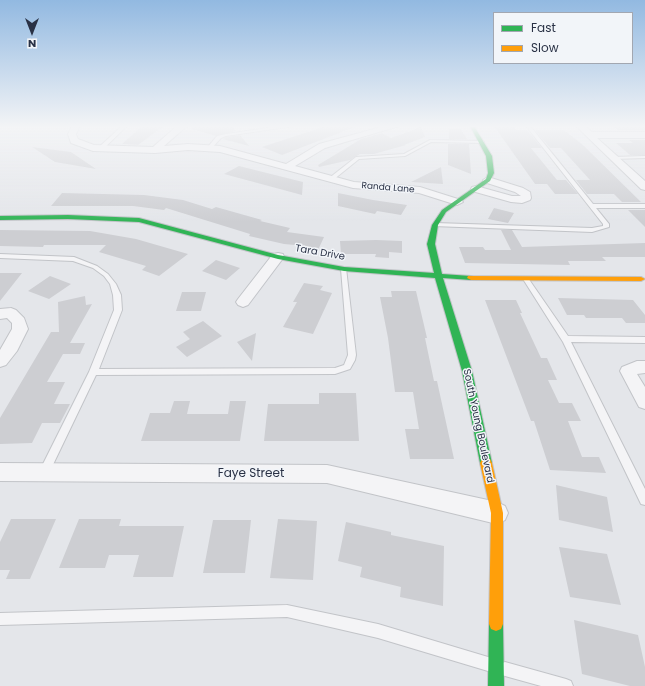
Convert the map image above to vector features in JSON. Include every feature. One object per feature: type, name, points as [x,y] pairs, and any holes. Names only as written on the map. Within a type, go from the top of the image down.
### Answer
[{"type":"street","name":"Randa Lane","points":[[254,158],[331,179],[368,187],[420,190],[457,202]]},
{"type":"street","points":[[287,167],[302,158]]},
{"type":"street","points":[[476,189],[511,199],[522,200],[526,198],[526,194],[519,190],[488,180],[492,173],[490,158]]},
{"type":"street","points":[[613,158],[644,185]]},
{"type":"street","name":"South Young Boulevard","points":[[488,180],[444,211],[435,225],[431,244],[466,371],[496,513],[496,686]]},
{"type":"street","name":"Tara Drive","points":[[0,218],[68,216],[139,220],[278,257],[344,269],[439,277],[641,279]]},
{"type":"street","points":[[243,302],[278,257]]},
{"type":"street","points":[[0,314],[11,314],[19,322],[20,329],[11,347],[0,361]]},
{"type":"street","points":[[645,367],[637,367],[628,371],[630,378],[645,402]]},
{"type":"street","name":"Faye Street","points":[[0,472],[327,474],[496,513]]},
{"type":"lane","points":[[331,179],[358,158]]},
{"type":"lane","points":[[435,225],[592,230],[606,227],[606,224],[553,158]]},
{"type":"lane","points":[[591,206],[645,206]]},
{"type":"lane","points":[[0,256],[74,259],[95,267],[106,275],[113,284],[117,295],[118,310],[93,372],[43,472]]},
{"type":"lane","points":[[93,372],[335,371],[346,367],[352,360],[352,355],[344,269]]},
{"type":"lane","points":[[526,279],[566,339],[645,500]]},
{"type":"lane","points":[[566,339],[645,340]]},
{"type":"lane","points":[[0,619],[287,611],[378,631],[566,686]]},
{"type":"building","points":[[49,158],[80,158],[96,169],[55,162]]},
{"type":"building","points":[[330,158],[353,158],[319,167],[318,165]]},
{"type":"building","points":[[448,158],[470,158],[471,174],[448,165]]},
{"type":"building","points":[[517,158],[539,158],[557,180],[566,180],[578,194],[555,194],[547,184],[535,184]]},
{"type":"building","points":[[570,158],[596,158],[641,202],[622,202],[614,194],[587,194],[576,180],[590,180]]},
{"type":"building","points":[[239,166],[303,182],[302,195],[224,174]]},
{"type":"building","points":[[441,167],[443,184],[411,182]]},
{"type":"building","points":[[62,193],[144,195],[183,200],[212,209],[216,207],[262,220],[260,221],[290,228],[287,232],[324,237],[318,250],[305,249],[306,246],[284,244],[249,236],[250,234],[166,208],[164,210],[133,206],[51,206]]},
{"type":"building","points":[[338,193],[407,205],[401,215],[377,211],[375,214],[338,206]]},
{"type":"building","points":[[494,208],[514,213],[508,223],[488,219]]},
{"type":"building","points":[[628,210],[645,210],[645,227]]},
{"type":"building","points":[[0,230],[90,231],[136,239],[188,254],[159,276],[142,270],[146,266],[99,252],[106,245],[44,245],[43,247],[0,246]]},
{"type":"building","points":[[501,230],[512,230],[522,247],[645,243],[645,257],[602,257],[606,261],[568,261],[570,265],[465,263],[459,247],[483,247],[485,250],[511,250]]},
{"type":"building","points":[[340,241],[402,241],[402,253],[389,252],[389,258],[375,257],[376,254],[341,254]]},
{"type":"building","points":[[216,260],[240,268],[226,280],[202,271]]},
{"type":"building","points":[[0,273],[22,273],[0,301]]},
{"type":"building","points":[[50,276],[71,284],[49,299],[28,291]]},
{"type":"building","points":[[304,283],[323,286],[320,290],[332,293],[313,334],[283,327],[297,302],[293,302]]},
{"type":"building","points":[[391,291],[416,291],[427,338],[425,338],[434,381],[437,381],[454,459],[410,459],[405,429],[419,429],[413,392],[395,392],[388,338],[380,297],[392,297]]},
{"type":"building","points":[[182,292],[206,292],[201,311],[176,311]]},
{"type":"building","points":[[85,296],[86,305],[92,304],[70,343],[85,343],[80,354],[63,354],[47,382],[65,382],[54,404],[70,404],[60,423],[42,423],[32,443],[0,444],[0,418],[51,332],[59,332],[58,302]]},
{"type":"building","points":[[558,298],[633,300],[645,315],[645,323],[626,323],[622,318],[586,318],[584,315],[567,315]]},
{"type":"building","points":[[485,300],[516,300],[522,313],[520,313],[541,358],[547,358],[557,380],[548,380],[559,403],[572,403],[581,421],[568,421],[582,457],[599,457],[606,473],[550,470],[534,421],[531,421]]},
{"type":"building","points":[[203,321],[222,336],[187,357],[176,347],[190,339],[183,332]]},
{"type":"building","points":[[256,333],[252,361],[237,342]]},
{"type":"building","points":[[319,393],[356,393],[359,441],[264,441],[268,404],[319,404]]},
{"type":"building","points":[[174,401],[190,401],[187,414],[228,414],[230,401],[246,401],[240,441],[141,441],[150,413],[170,413]]},
{"type":"building","points":[[556,485],[607,497],[613,532],[559,520]]},
{"type":"building","points":[[11,519],[56,519],[30,579],[6,579],[10,570],[0,570],[0,542]]},
{"type":"building","points":[[79,519],[121,519],[119,526],[184,526],[173,577],[133,577],[139,555],[109,555],[105,568],[59,568]]},
{"type":"building","points":[[278,519],[317,521],[313,580],[270,578]]},
{"type":"building","points":[[213,520],[251,520],[245,573],[203,573]]},
{"type":"building","points":[[346,522],[391,532],[391,535],[444,546],[443,606],[400,597],[401,587],[360,577],[362,567],[338,561]]},
{"type":"building","points":[[559,547],[607,554],[621,605],[570,597]]},
{"type":"building","points":[[574,620],[638,635],[645,667],[645,686],[630,686],[582,674]]},
{"type":"traffic: fast","points":[[486,463],[467,371],[439,277],[431,244],[435,225],[444,211],[488,180],[491,173],[489,158]]},
{"type":"traffic: fast","points":[[0,218],[68,217],[139,220],[278,257],[344,269],[471,278]]},
{"type":"traffic: fast","points":[[496,624],[496,686]]},
{"type":"traffic: slow","points":[[471,278],[641,279]]},
{"type":"traffic: slow","points":[[486,463],[497,513],[496,624]]}]
